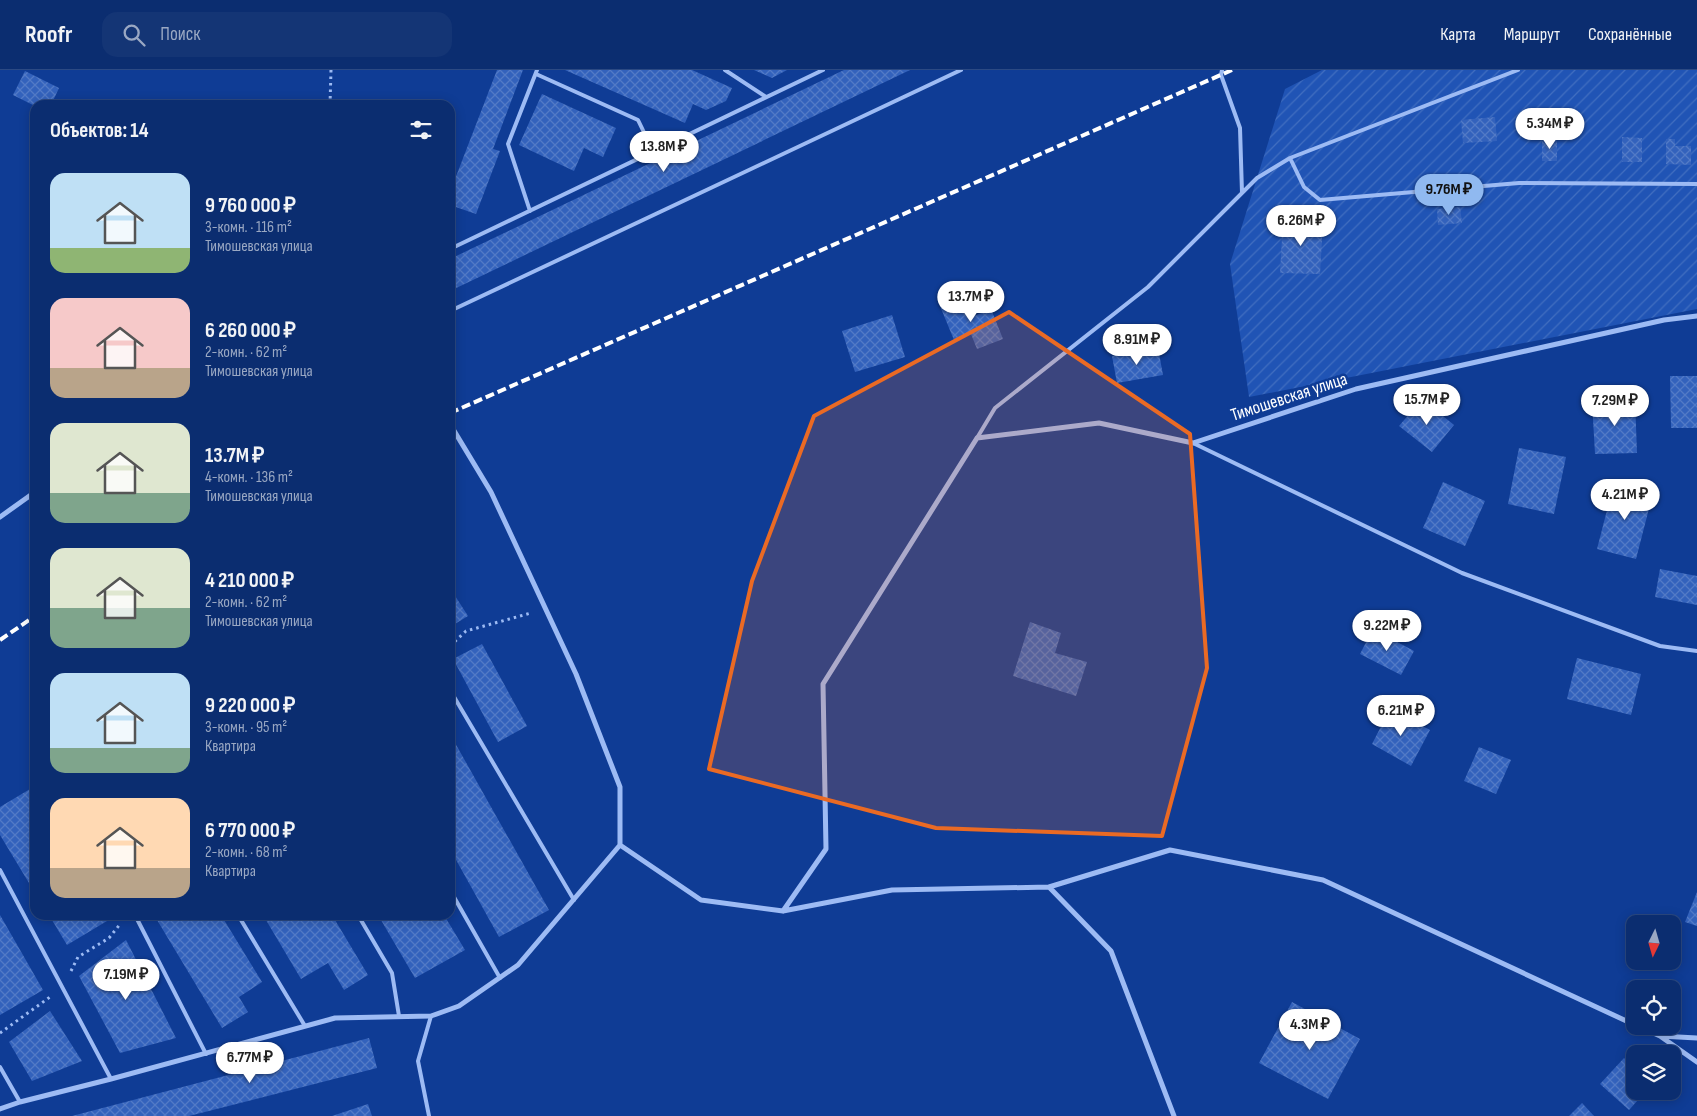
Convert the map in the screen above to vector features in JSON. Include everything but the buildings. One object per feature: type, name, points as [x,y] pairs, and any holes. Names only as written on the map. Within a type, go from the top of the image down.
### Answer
[{"type":"street","name":"Тимошевская улица","points":[[1193,443],[1356,389],[1664,320],[1697,316]]},
{"type":"street","points":[[783,911],[826,849],[823,684],[977,438],[1100,423],[1193,443]]},
{"type":"street","points":[[0,1109],[20,1102],[111,1080],[335,1018],[431,1016],[459,1006],[518,966],[620,845],[620,786],[576,674],[492,492],[455,432]]},
{"type":"street","points":[[0,517],[30,496]]},
{"type":"street","points":[[620,845],[701,900],[783,911],[892,890],[1048,887],[1170,850],[1323,880],[1626,1021]]},
{"type":"street","points":[[1048,887],[1111,951],[1174,1116]]},
{"type":"street","points":[[1660,1036],[1697,1038]]},
{"type":"street","points":[[1660,1036],[1697,1062]]},
{"type":"lane","points":[[725,70],[766,97]]},
{"type":"lane","points":[[455,247],[823,70]]},
{"type":"lane","points":[[455,309],[961,70]]},
{"type":"lane","points":[[1222,70],[1220,75],[1240,128],[1242,193]]},
{"type":"lane","points":[[977,438],[996,408],[1148,287],[1257,178],[1290,158],[1518,70]]},
{"type":"lane","points":[[530,211],[508,144],[536,72],[638,120],[653,151]]},
{"type":"lane","points":[[1290,158],[1304,187],[1320,200],[1519,183],[1697,184]]},
{"type":"lane","points":[[1193,443],[1462,573],[1660,646],[1697,651]]},
{"type":"lane","points":[[455,698],[574,900]]},
{"type":"lane","points":[[0,870],[111,1080]]},
{"type":"lane","points":[[455,899],[500,978]]},
{"type":"lane","points":[[138,920],[206,1054]]},
{"type":"lane","points":[[241,920],[305,1026]]},
{"type":"lane","points":[[361,920],[392,973],[399,1016]]},
{"type":"lane","points":[[429,1116],[418,1061],[431,1016]]},
{"type":"lane","points":[[0,1067],[20,1102]]},
{"type":"path","points":[[330,100],[332,70]]},
{"type":"path","points":[[455,641],[466,631],[546,608]]},
{"type":"highlighted area","points":[[1009,312],[1190,434],[1207,668],[1162,836],[936,828],[709,769],[752,581],[814,416]]},
{"type":"shaded area","points":[[1322,70],[1697,70],[1697,309],[1249,397],[1230,264],[1285,89]]},
{"type":"railway","points":[[455,411],[1232,70]]},
{"type":"railway","points":[[0,640],[30,619]]}]
